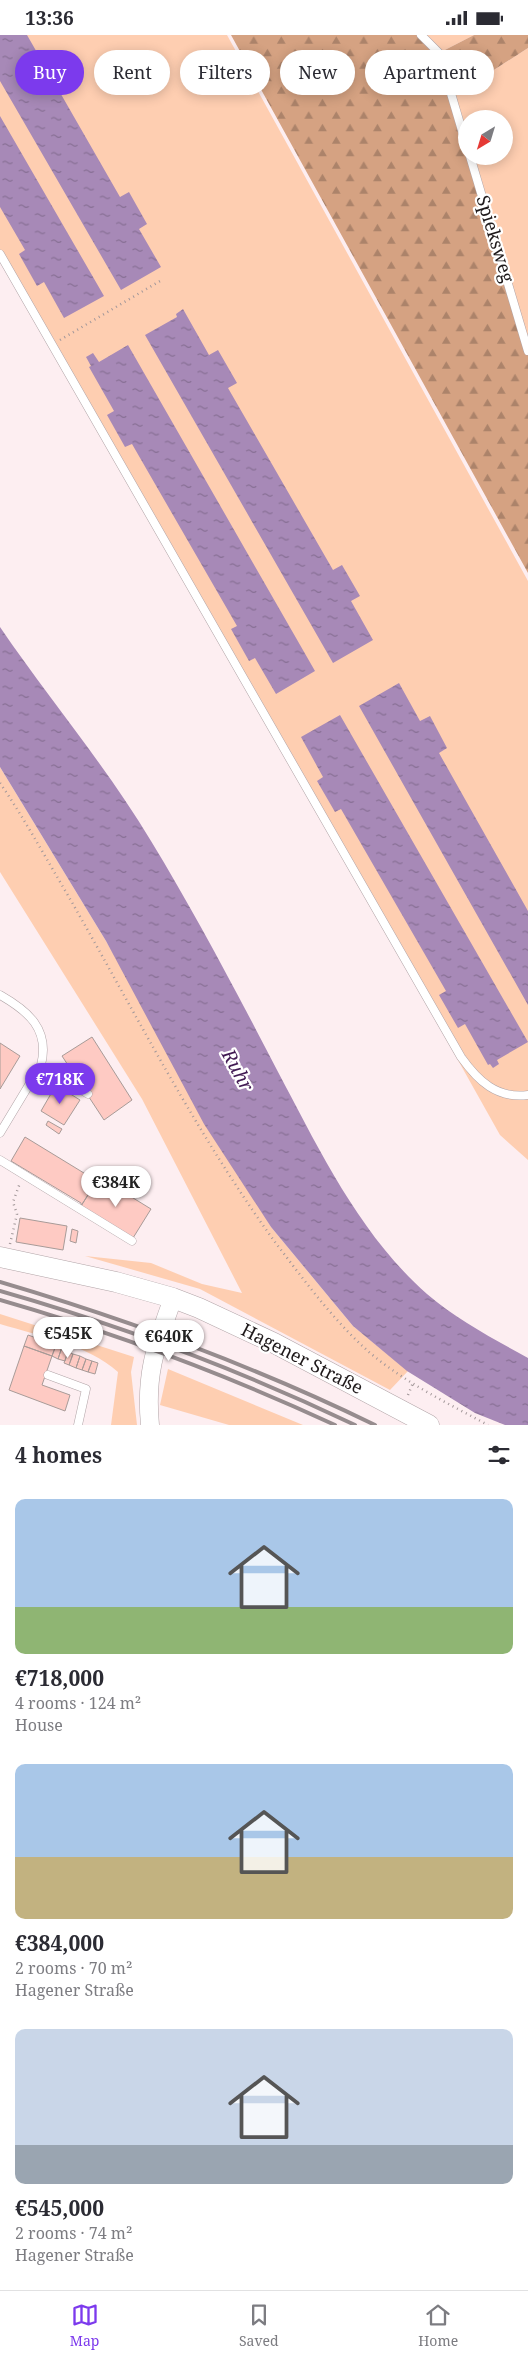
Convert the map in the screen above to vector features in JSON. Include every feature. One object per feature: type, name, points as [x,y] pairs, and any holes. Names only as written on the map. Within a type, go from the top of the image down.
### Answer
[{"type":"main road","name":"Hagener Straße","points":[[5,1250],[173,1298],[199,1308],[274,1343],[429,1425]]},
{"type":"street","points":[[150,1425],[147,1396],[149,1374],[173,1298]]},
{"type":"lane","points":[[421,35],[439,53],[458,117]]},
{"type":"lane","name":"Spieksweg","points":[[473,165],[528,351]]},
{"type":"lane","points":[[0,254],[461,1057],[473,1075],[494,1091],[510,1095],[528,1095]]},
{"type":"lane","points":[[0,995],[19,1006],[30,1016],[38,1029],[44,1053],[41,1065],[0,1133]]},
{"type":"lane","points":[[41,1065],[88,1094]]},
{"type":"lane","points":[[0,1160],[132,1241]]},
{"type":"lane","points":[[48,1375],[86,1389],[78,1425]]},
{"type":"path","points":[[52,344],[160,281]]},
{"type":"path","points":[[0,783],[64,889],[197,1125],[244,1199],[297,1272],[342,1326],[368,1351],[394,1371],[431,1394],[488,1425]]},
{"type":"path","points":[[5,1250],[17,1214],[13,1202],[23,1174]]},
{"type":"shaded area","points":[[0,35],[227,35],[235,50],[180,50],[180,95],[260,95],[528,581],[528,1160],[500,1135],[60,351],[0,250]]},
{"type":"shaded area","points":[[421,35],[474,35],[445,50],[436,50]]},
{"type":"shaded area","points":[[528,48],[528,342],[473,165],[513,165],[513,110],[458,110],[458,117],[452,97],[455,95],[494,95],[494,70]]},
{"type":"shaded area","points":[[0,767],[106,941],[271,1227],[353,1326],[408,1371],[390,1390],[200,1289],[85,1256],[151,1263],[202,1284],[242,1293],[142,1099],[0,872]]},
{"type":"shaded area","points":[[0,1314],[134,1357],[131,1372],[137,1425],[111,1425],[118,1372],[106,1362],[62,1342],[0,1324]]},
{"type":"shaded area","points":[[168,1369],[303,1425],[229,1425],[160,1405]]},
{"type":"green space","points":[[231,35],[421,35],[436,50],[365,50],[365,95],[455,95],[452,97],[458,117],[458,165],[473,165],[528,342],[528,573],[264,95],[270,95],[270,50],[239,50]]},
{"type":"green space","points":[[474,35],[528,35],[528,48],[494,70],[494,50],[445,50]]},
{"type":"water","points":[[0,35],[27,35],[36,50],[15,50],[15,95],[61,95],[120,197],[129,192],[147,224],[139,229],[161,267],[121,290],[0,81]]},
{"type":"water","points":[[0,116],[104,296],[64,318],[44,282],[37,286],[19,254],[25,250],[0,207]]},
{"type":"water","points":[[183,309],[209,355],[218,350],[237,383],[228,388],[333,570],[342,565],[360,596],[351,601],[373,640],[333,663],[145,335],[177,317],[176,314]]},
{"type":"water","points":[[128,345],[315,671],[276,694],[255,658],[249,661],[231,629],[237,626],[132,444],[125,447],[107,415],[114,411],[89,367],[91,366],[86,357],[93,353],[99,362]]},
{"type":"water","name":"Ruhr","points":[[0,627],[134,813],[216,954],[325,1160],[361,1218],[381,1245],[427,1294],[463,1321],[528,1358],[528,1425],[505,1425],[475,1413],[407,1371],[353,1326],[271,1227],[204,1124],[106,941],[0,767]]},
{"type":"water","points":[[399,683],[420,721],[430,716],[447,748],[439,753],[528,911],[528,1005],[359,706]]},
{"type":"water","points":[[340,715],[528,1042],[497,1060],[499,1064],[493,1068],[490,1064],[488,1065],[465,1024],[458,1028],[439,995],[446,991],[341,809],[335,812],[317,781],[323,777],[301,737]]},
{"type":"building","points":[[92,1037],[132,1100],[104,1120],[62,1056]]},
{"type":"building","points":[[0,1043],[20,1056],[0,1089]]},
{"type":"building","points":[[56,1085],[80,1100],[64,1125],[41,1111]]},
{"type":"building","points":[[48,1121],[62,1129],[59,1134],[46,1125]]},
{"type":"building","points":[[25,1137],[97,1181],[81,1206],[81,1203],[11,1161]]},
{"type":"building","points":[[99,1177],[151,1209],[133,1238],[81,1206]]},
{"type":"building","points":[[20,1218],[67,1226],[63,1250],[16,1242]]},
{"type":"building","points":[[72,1229],[78,1231],[76,1243],[70,1241]]},
{"type":"building","points":[[28,1335],[56,1345],[52,1356],[24,1346]]},
{"type":"building","points":[[56,1345],[62,1347],[58,1359],[52,1356]]},
{"type":"building","points":[[24,1346],[52,1356],[42,1385],[70,1395],[65,1411],[9,1390]]},
{"type":"building","points":[[62,1347],[68,1349],[65,1361],[58,1359]]},
{"type":"building","points":[[68,1352],[73,1354],[69,1365],[64,1363]]},
{"type":"building","points":[[73,1354],[80,1356],[76,1368],[69,1365]]},
{"type":"building","points":[[80,1356],[86,1359],[82,1370],[76,1368]]},
{"type":"building","points":[[86,1359],[92,1361],[88,1372],[82,1370]]},
{"type":"building","points":[[92,1361],[98,1363],[95,1374],[88,1372]]},
{"type":"railway","points":[[0,1282],[143,1328],[284,1383],[375,1425]]},
{"type":"railway","points":[[0,1291],[136,1334],[268,1386],[355,1425]]},
{"type":"railway","points":[[0,1300],[86,1326],[170,1356],[253,1389],[335,1425]]}]
